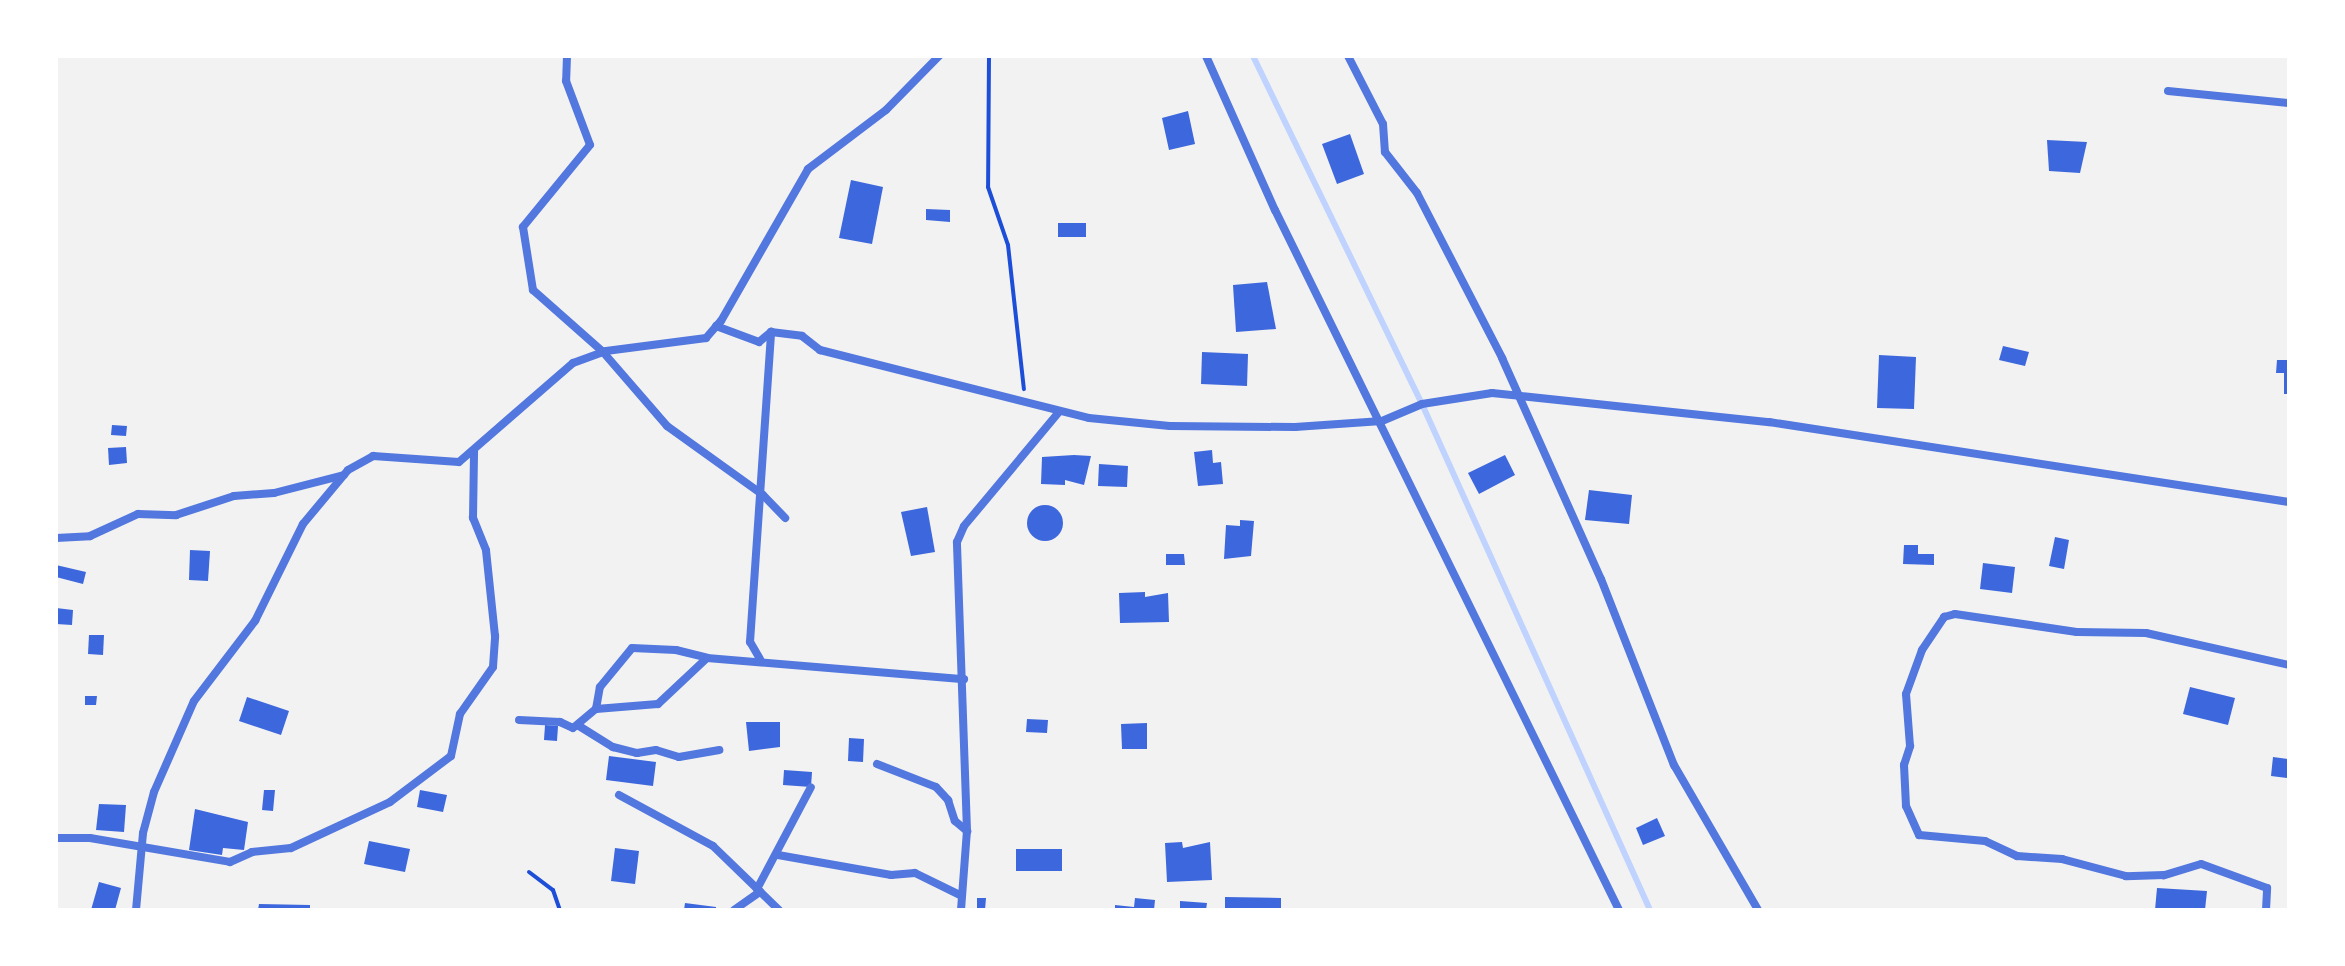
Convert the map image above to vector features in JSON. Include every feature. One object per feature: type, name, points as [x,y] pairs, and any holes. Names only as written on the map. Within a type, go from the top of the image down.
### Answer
[{"type":"street","points":[[567,56],[566,81],[590,145],[581,163],[537,204],[523,227],[522,245],[533,290],[603,352],[667,426],[763,495],[785,518]]},
{"type":"street","points":[[136,910],[142,850],[154,792],[194,701],[255,621],[303,524],[345,475],[373,456],[459,462],[528,397],[573,363],[603,352],[688,344],[706,338],[808,169],[886,110],[939,56]]},
{"type":"street","points":[[1206,56],[1619,910]]},
{"type":"street","points":[[1348,56],[1383,124],[1385,152],[1417,193],[1520,398],[1601,579],[1674,765],[1758,910]]},
{"type":"street","points":[[2168,91],[2289,103]]},
{"type":"street","points":[[716,326],[759,342],[771,332],[802,336],[820,350],[1059,412],[1170,426],[1382,421],[1422,404],[1492,393],[1784,424],[2289,502]]},
{"type":"street","points":[[760,659],[750,642],[763,495],[771,332]]},
{"type":"street","points":[[961,910],[967,831],[957,542],[964,526],[1059,412]]},
{"type":"street","points":[[56,838],[90,838],[142,850],[230,862],[252,852],[291,848],[390,802],[451,756],[460,714],[493,667],[486,550],[473,518],[474,451]]},
{"type":"street","points":[[56,538],[90,536],[138,514],[176,515],[234,496],[274,493],[345,475]]},
{"type":"street","points":[[2266,910],[2267,888],[2201,864],[2164,875],[2126,876],[2062,859],[2017,856],[1985,841],[1919,835],[1906,806],[1904,765],[1910,746],[1906,694],[1922,650],[1944,617],[1955,614],[2077,632],[2146,633],[2289,665]]},
{"type":"street","points":[[579,726],[596,709],[600,687],[632,648],[707,658],[760,659],[964,679]]},
{"type":"street","points":[[596,709],[658,704],[707,658]]},
{"type":"street","points":[[519,720],[579,726],[613,747],[637,753],[656,750],[679,757],[719,750]]},
{"type":"street","points":[[877,764],[936,787],[948,800],[955,821],[967,831]]},
{"type":"street","points":[[734,910],[758,891],[811,787]]},
{"type":"street","points":[[619,795],[713,846],[779,910]]},
{"type":"street","points":[[778,855],[891,875],[915,873],[962,896]]},
{"type":"path","points":[[989,56],[988,187],[1008,245],[1024,355],[1024,404]]},
{"type":"path","points":[[529,872],[553,890],[560,910]]},
{"type":"building","points":[[1188,111],[1195,144],[1169,150],[1162,118]]},
{"type":"building","points":[[1350,134],[1364,174],[1337,184],[1322,144]]},
{"type":"building","points":[[2047,140],[2087,142],[2080,173],[2049,171]]},
{"type":"building","points":[[851,180],[883,187],[872,244],[839,238]]},
{"type":"building","points":[[926,209],[950,210],[950,222],[926,220]]},
{"type":"building","points":[[1058,223],[1086,223],[1086,237],[1058,237]]},
{"type":"building","points":[[1267,282],[1276,329],[1236,332],[1233,285]]},
{"type":"building","points":[[2003,346],[2029,352],[2025,366],[1999,360]]},
{"type":"building","points":[[1202,352],[1248,354],[1247,386],[1201,384]]},
{"type":"building","points":[[1879,355],[1916,357],[1914,409],[1877,408]]},
{"type":"building","points":[[2277,360],[2289,360],[2289,394],[2284,394],[2284,373],[2276,373]]},
{"type":"building","points":[[112,425],[127,426],[126,436],[111,435]]},
{"type":"building","points":[[126,447],[127,463],[109,465],[108,448]]},
{"type":"building","points":[[1212,450],[1213,463],[1221,462],[1223,484],[1198,486],[1194,452]]},
{"type":"building","points":[[1505,455],[1515,475],[1479,494],[1468,473]]},
{"type":"building","points":[[1091,456],[1084,485],[1065,480],[1065,485],[1041,484],[1042,457]]},
{"type":"building","points":[[1099,464],[1128,466],[1127,487],[1098,486]]},
{"type":"building","points":[[1589,490],[1632,495],[1629,524],[1585,520]]},
{"type":"building","points":[[1045,505],[1057,511],[1063,523],[1057,535],[1045,541],[1033,535],[1027,523],[1033,511]]},
{"type":"building","points":[[927,507],[935,552],[911,556],[901,512]]},
{"type":"building","points":[[1240,520],[1254,521],[1251,556],[1224,559],[1226,525],[1240,526]]},
{"type":"building","points":[[2055,537],[2069,540],[2064,569],[2049,566]]},
{"type":"building","points":[[1904,545],[1918,545],[1918,554],[1934,554],[1934,565],[1903,564]]},
{"type":"building","points":[[190,550],[210,551],[208,581],[189,580]]},
{"type":"building","points":[[1166,554],[1184,554],[1185,565],[1166,565]]},
{"type":"building","points":[[1983,563],[2015,567],[2012,593],[1980,589]]},
{"type":"building","points":[[56,565],[86,572],[83,584],[56,577]]},
{"type":"building","points":[[1145,592],[1145,597],[1168,593],[1169,622],[1120,623],[1119,593]]},
{"type":"building","points":[[56,608],[73,610],[72,625],[56,624]]},
{"type":"building","points":[[89,635],[104,635],[103,655],[88,654]]},
{"type":"building","points":[[2190,687],[2235,698],[2228,725],[2183,714]]},
{"type":"building","points":[[85,696],[97,696],[96,705],[85,705]]},
{"type":"building","points":[[247,697],[289,711],[281,735],[239,721]]},
{"type":"building","points":[[1027,719],[1048,720],[1047,733],[1026,732]]},
{"type":"building","points":[[746,722],[780,722],[780,747],[749,751]]},
{"type":"building","points":[[1147,723],[1147,749],[1122,749],[1121,724]]},
{"type":"building","points":[[545,725],[558,726],[557,741],[544,740]]},
{"type":"building","points":[[849,738],[864,739],[863,762],[848,761]]},
{"type":"building","points":[[609,756],[656,762],[653,786],[606,780]]},
{"type":"building","points":[[2273,757],[2289,759],[2287,778],[2271,776]]},
{"type":"building","points":[[784,770],[812,772],[811,787],[783,785]]},
{"type":"building","points":[[264,790],[275,790],[273,811],[262,810]]},
{"type":"building","points":[[420,790],[447,795],[443,812],[417,807]]},
{"type":"building","points":[[99,804],[126,805],[124,832],[96,830]]},
{"type":"building","points":[[195,809],[248,822],[244,850],[223,848],[222,855],[189,850]]},
{"type":"building","points":[[1657,818],[1665,836],[1643,845],[1636,828]]},
{"type":"building","points":[[369,841],[410,849],[405,872],[364,864]]},
{"type":"building","points":[[1182,842],[1183,848],[1210,842],[1212,880],[1167,882],[1165,843]]},
{"type":"building","points":[[615,848],[639,851],[635,884],[611,881]]},
{"type":"building","points":[[1016,849],[1062,849],[1062,871],[1016,871]]},
{"type":"building","points":[[99,882],[121,888],[115,910],[91,910]]},
{"type":"building","points":[[2157,888],[2207,891],[2205,910],[2155,910]]},
{"type":"building","points":[[1225,897],[1281,898],[1281,910],[1225,910]]},
{"type":"building","points":[[977,898],[986,898],[985,910],[977,910]]},
{"type":"building","points":[[1135,898],[1155,900],[1154,910],[1115,910],[1115,905],[1134,907]]},
{"type":"building","points":[[1180,901],[1207,903],[1206,910],[1180,910]]},
{"type":"building","points":[[685,903],[716,907],[716,910],[684,910]]},
{"type":"building","points":[[259,904],[310,905],[310,910],[258,910]]},
{"type":"waterway","points":[[1253,56],[1422,404],[1650,910]]}]
